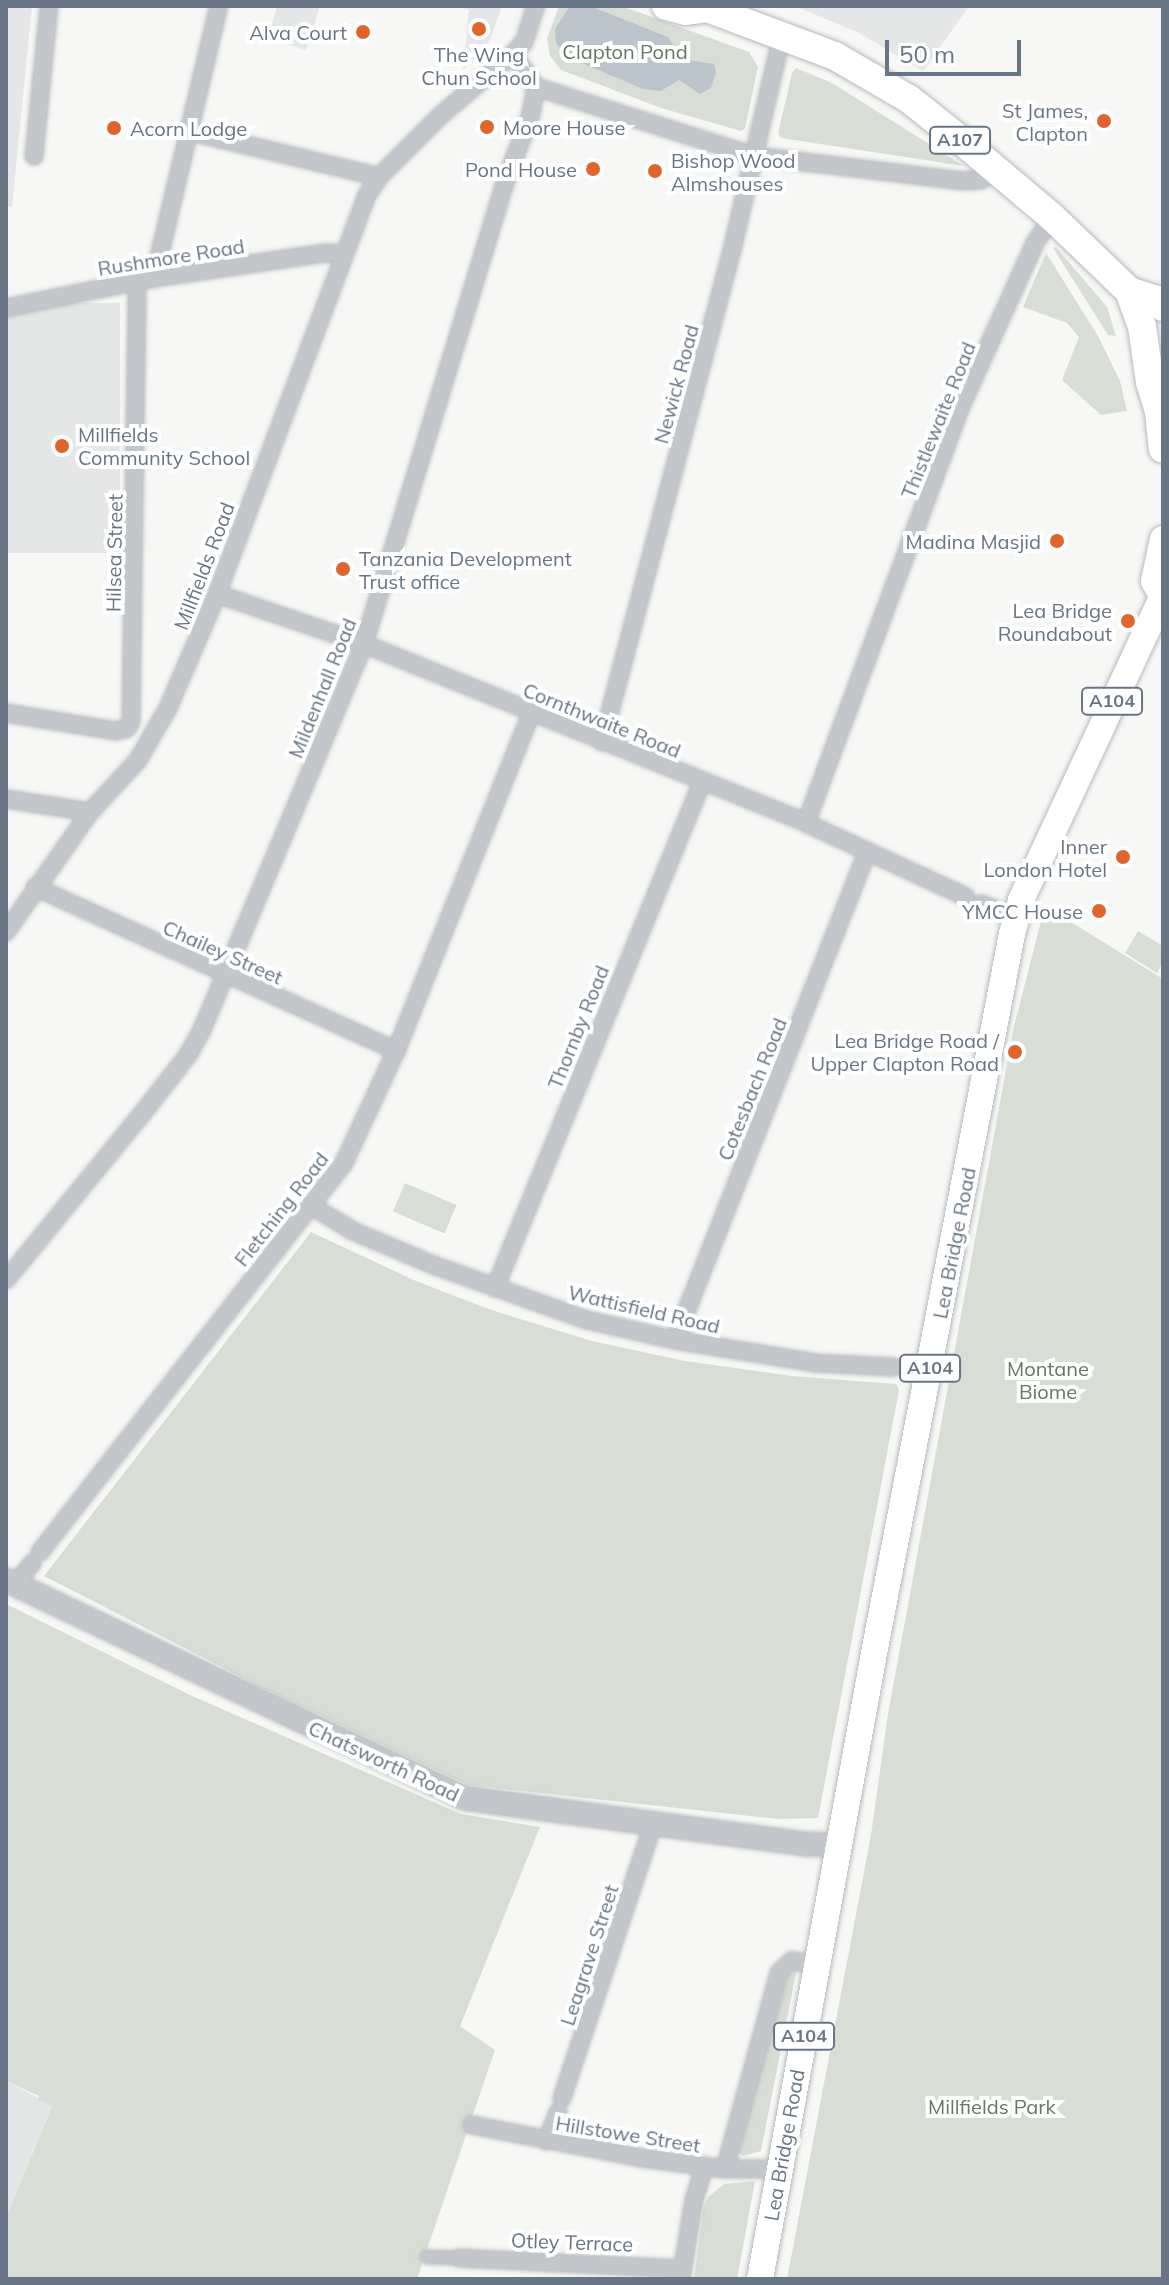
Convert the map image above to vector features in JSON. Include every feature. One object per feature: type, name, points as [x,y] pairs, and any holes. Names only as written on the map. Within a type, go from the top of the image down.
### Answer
[{"type":"highway","name":"A107","points":[[666,6],[686,11],[707,7],[835,56],[909,99],[1052,217],[1129,291],[1142,326],[1150,382],[1161,408],[1163,449]]},
{"type":"highway","name":"A107","points":[[1129,291],[1154,299],[1163,307]]},
{"type":"main road","name":"Lea Bridge Road","points":[[760,2279],[1016,918],[1068,797],[1162,595],[1154,581],[1163,539]]},
{"type":"street","points":[[34,156],[49,6]]},
{"type":"street","name":"Hilsea Street","points":[[6,713],[116,731],[127,728],[132,711],[145,279],[188,131],[219,6]]},
{"type":"street","name":"Millfields Road","points":[[6,932],[90,812],[147,746],[185,671],[367,195],[379,177],[450,107],[524,42],[536,6]]},
{"type":"street","name":"Newick Road","points":[[602,742],[754,156],[773,59],[782,35]]},
{"type":"street","points":[[513,54],[536,87],[754,156],[963,181],[981,180],[997,171]]},
{"type":"street","name":"Mildenhall Road","points":[[6,1280],[188,1055],[226,976],[364,644],[500,200],[531,114],[536,87]]},
{"type":"street","points":[[188,131],[379,177]]},
{"type":"street","name":"Thistlewaite Road","points":[[806,823],[962,404],[1035,243],[1052,217]]},
{"type":"street","name":"Rushmore Road","points":[[6,308],[145,279],[326,253],[343,254]]},
{"type":"street","name":"Cornthwaite Road","points":[[217,594],[364,644],[806,823],[1016,918]]},
{"type":"street","name":"Fletching Road","points":[[10,1582],[36,1558],[344,1163],[396,1051],[531,713]]},
{"type":"street","name":"Thornby Road","points":[[495,1288],[702,782]]},
{"type":"street","points":[[6,799],[90,812]]},
{"type":"street","name":"Cotesbach Road","points":[[675,1340],[867,852]]},
{"type":"street","name":"Chailey Street","points":[[35,887],[396,1051]]},
{"type":"street","name":"Wattisfield Road","points":[[310,1205],[353,1231],[495,1288],[587,1320],[675,1340],[815,1363],[894,1367]]},
{"type":"street","name":"Chatsworth Road","points":[[10,1582],[464,1798],[804,1844],[840,1845]]},
{"type":"street","name":"Leagrave Street","points":[[547,2141],[653,1825]]},
{"type":"street","points":[[725,2169],[779,1973],[792,1961],[818,1964]]},
{"type":"street","name":"Hillstowe Street","points":[[472,2125],[704,2167],[779,2169]]},
{"type":"street","points":[[682,2274],[694,2200],[704,2167]]},
{"type":"street","points":[[427,2257],[459,2258]]},
{"type":"street","name":"Otley Terrace","points":[[459,2258],[682,2274]]},
{"type":"shaded area","points":[[6,6],[32,6],[12,207],[6,206]]},
{"type":"shaded area","points":[[277,6],[320,6],[306,50],[268,38]]},
{"type":"shaded area","points":[[456,6],[502,6],[489,42],[463,70],[469,10]]},
{"type":"shaded area","name":"Clapton Pond","points":[[570,6],[590,6],[668,37],[682,59],[714,64],[716,72],[711,88],[700,94],[679,80],[661,91],[643,89],[568,57],[556,43],[555,29]]},
{"type":"shaded area","points":[[795,6],[969,6],[923,71],[859,33]]},
{"type":"shaded area","name":"Millfields Community School","points":[[6,303],[120,303],[120,553],[6,553]]},
{"type":"shaded area","points":[[6,2081],[52,2105],[6,2218]]},
{"type":"green space","name":"Clapton Pond","points":[[559,6],[621,6],[749,52],[758,67],[745,128],[741,131],[661,108],[561,70],[550,56],[547,39]]},
{"type":"green space","points":[[796,68],[832,83],[964,166],[781,138],[778,134],[792,73]]},
{"type":"green space","points":[[1056,247],[1107,307],[1116,336],[1108,335],[1053,248]]},
{"type":"green space","points":[[1046,253],[1098,336],[1120,381],[1127,411],[1101,415],[1062,380],[1079,337],[1067,323],[1023,307]]},
{"type":"green space","name":"Millfields Park","points":[[1045,906],[1163,979],[1163,2279],[787,2279],[871,1835],[888,1714],[1014,1026]]},
{"type":"green space","points":[[1138,931],[1163,946],[1163,962],[1157,973],[1125,953]]},
{"type":"green space","points":[[405,1183],[457,1205],[444,1233],[393,1212]]},
{"type":"green space","points":[[311,1232],[416,1281],[491,1310],[592,1341],[685,1361],[792,1376],[896,1384],[899,1390],[818,1818],[778,1819],[468,1785],[253,1683],[44,1576]]},
{"type":"green space","points":[[6,1604],[190,1695],[461,1814],[540,1827],[460,2026],[495,2050],[417,2279],[6,2279],[6,2218],[52,2106],[38,2100],[39,2096],[6,2081]]},
{"type":"green space","points":[[796,1973],[761,2151],[743,2156],[739,2152],[767,2045],[788,1976]]},
{"type":"green space","points":[[755,2181],[737,2279],[694,2279],[703,2210],[708,2197],[724,2184]]},
{"type":"place","name":"The Wing Chun School","points":[[479,29]]},
{"type":"place","name":"Alva Court","points":[[363,32]]},
{"type":"place","name":"St James, Clapton","points":[[1104,121]]},
{"type":"place","name":"Moore House","points":[[487,127]]},
{"type":"place","name":"Acorn Lodge","points":[[114,128]]},
{"type":"place","name":"Pond House","points":[[593,169]]},
{"type":"place","name":"Bishop Wood Almshouses","points":[[655,171]]},
{"type":"place","name":"Millfields Community School","points":[[62,446]]},
{"type":"place","name":"Madina Masjid","points":[[1057,541]]},
{"type":"place","name":"Tanzania Development Trust office","points":[[343,569]]},
{"type":"place","name":"Lea Bridge Roundabout","points":[[1128,621]]},
{"type":"place","name":"Inner London Hotel","points":[[1123,857]]},
{"type":"place","name":"YMCC House","points":[[1099,911]]},
{"type":"place","name":"Lea Bridge Road / Upper Clapton Road","points":[[1015,1052]]},
{"type":"park label","name":"Montane Biome","points":[[1048,1380]]}]
